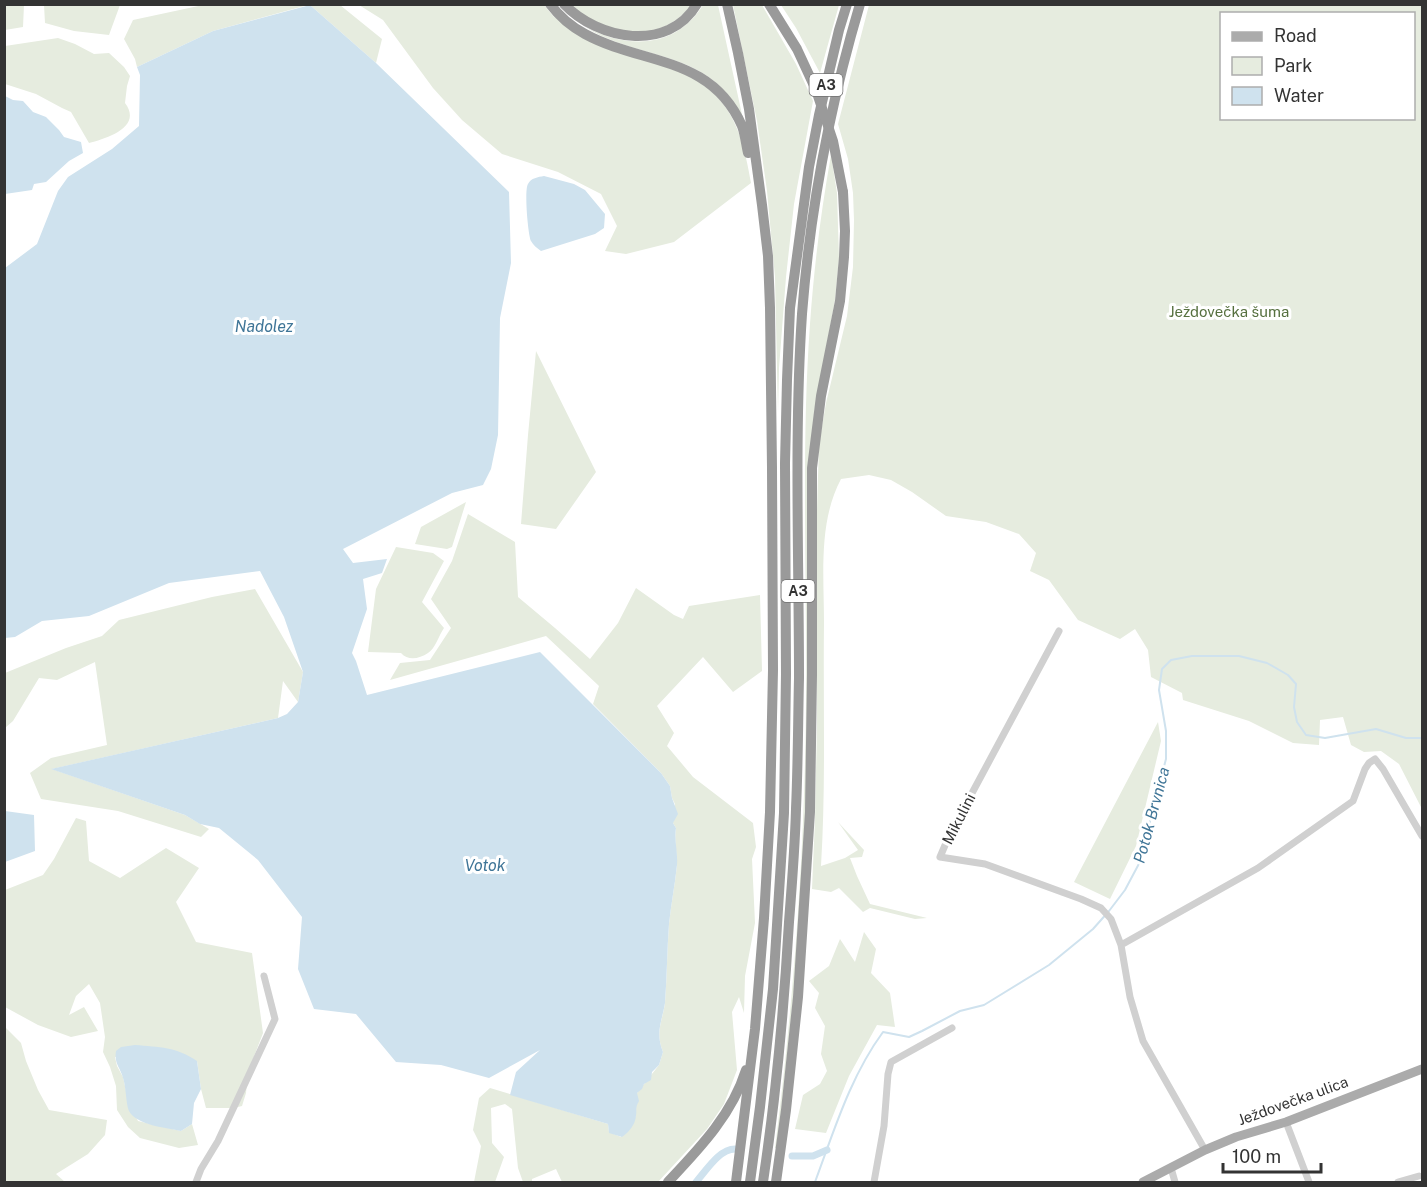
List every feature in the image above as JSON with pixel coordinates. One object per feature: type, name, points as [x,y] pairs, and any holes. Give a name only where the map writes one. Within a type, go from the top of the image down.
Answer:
[{"type":"highway","points":[[550,4],[572,26],[591,37],[688,70],[711,85],[735,113],[742,128],[755,194],[762,205]]},
{"type":"highway","points":[[564,4],[580,19],[597,28],[617,34],[642,37],[676,27],[686,19],[697,4]]},
{"type":"highway","points":[[727,4],[749,109],[768,256],[773,670],[770,812],[764,918],[755,1029],[736,1182]]},
{"type":"highway","points":[[769,4],[797,49],[816,90],[826,119],[835,148],[843,192],[845,231],[840,302],[821,396],[812,468],[810,812],[796,1009],[776,1182]]},
{"type":"highway","name":"A3","points":[[750,1182],[773,989],[783,813],[786,674],[786,439],[790,308],[804,197],[815,136],[847,4]]},
{"type":"highway","name":"A3","points":[[763,1182],[784,998],[796,812],[799,675],[799,386],[802,312],[817,194],[828,135],[841,72],[860,4]]},
{"type":"highway","points":[[668,1182],[706,1141],[737,1095],[755,1029]]},
{"type":"main road","name":"Ježdovečka ulica","points":[[1143,1182],[1205,1150],[1236,1137],[1286,1122],[1422,1068]]},
{"type":"street","name":"Mikulini","points":[[1059,631],[949,836],[940,857],[985,864],[1101,908],[1111,919],[1121,945]]},
{"type":"street","points":[[1205,1150],[1143,1041],[1130,997],[1121,945],[1258,868],[1353,801],[1368,763],[1375,759],[1422,836]]},
{"type":"street","points":[[196,1182],[218,1141],[275,1018],[264,976]]},
{"type":"street","points":[[874,1182],[884,1126],[891,1062],[952,1028]]},
{"type":"street","points":[[1286,1122],[1309,1182]]},
{"type":"street","points":[[1172,1168],[1174,1182]]},
{"type":"street","points":[[1398,1182],[1419,1176]]},
{"type":"green space","points":[[44,4],[120,5],[109,35],[74,31],[45,23]]},
{"type":"green space","points":[[4,5],[24,5],[23,27],[5,30]]},
{"type":"green space","points":[[203,5],[308,5],[213,31],[137,67],[124,39],[133,20]]},
{"type":"green space","points":[[310,5],[340,5],[382,39],[376,63]]},
{"type":"green space","points":[[359,5],[544,5],[554,17],[692,77],[709,89],[728,111],[739,133],[751,183],[674,242],[626,254],[605,251],[617,226],[601,194],[558,172],[502,154],[462,120],[433,88],[383,20]]},
{"type":"green space","points":[[571,5],[692,5],[669,24],[644,32],[631,32],[604,25],[587,17]]},
{"type":"green space","points":[[703,5],[718,5],[743,119],[729,96],[712,80],[693,68],[607,38],[585,27],[618,39],[650,41],[679,30]]},
{"type":"green space","points":[[733,5],[762,5],[796,64],[813,101],[794,204],[779,368],[778,414],[775,277],[767,191],[757,121]]},
{"type":"green space","points":[[781,5],[839,5],[820,73],[796,28]]},
{"type":"green space","name":"Ježdovečka šuma","points":[[869,5],[1422,5],[1422,809],[1399,764],[1381,751],[1364,752],[1351,745],[1343,717],[1320,720],[1319,745],[1293,743],[1249,721],[1183,700],[1182,693],[1151,677],[1148,650],[1135,629],[1120,639],[1078,620],[1049,580],[1030,571],[1036,553],[1019,534],[986,522],[946,516],[891,480],[869,475],[841,479],[829,513],[826,531],[823,568],[824,775],[821,866],[845,858],[858,850],[838,822],[864,850],[862,857],[850,858],[870,904],[927,918],[915,919],[870,908],[863,912],[839,888],[831,892],[812,889],[817,725],[819,444],[826,403],[847,316],[853,267],[853,193],[848,159],[838,124]]},
{"type":"green space","points":[[58,38],[94,54],[109,53],[124,67],[130,76],[125,103],[130,119],[120,130],[89,143],[71,112],[36,94],[5,84],[5,46]]},
{"type":"green space","points":[[831,155],[837,193],[839,258],[835,300],[814,413],[806,810],[796,973],[777,1148],[775,1148],[788,1036],[801,868],[806,699],[807,371],[816,260]]},
{"type":"green space","points":[[536,351],[596,472],[556,529],[521,524]]},
{"type":"green space","points":[[466,502],[452,547],[447,549],[415,544],[421,527]]},
{"type":"green space","points":[[468,514],[515,542],[518,597],[590,659],[618,623],[636,588],[683,619],[689,606],[760,595],[762,671],[733,692],[703,657],[657,706],[674,733],[667,746],[693,777],[753,823],[756,847],[752,859],[755,923],[745,976],[744,1013],[739,997],[732,1012],[737,1070],[724,1104],[707,1129],[658,1182],[562,1182],[556,1169],[532,1179],[532,1182],[523,1182],[518,1168],[512,1109],[505,1104],[491,1108],[492,1143],[504,1157],[495,1182],[474,1182],[481,1146],[473,1130],[479,1098],[490,1088],[608,1124],[609,1132],[621,1137],[636,1116],[637,1093],[659,1065],[663,1052],[659,1033],[665,1003],[669,924],[677,865],[676,828],[673,823],[675,804],[670,786],[661,773],[593,704],[599,686],[546,636],[390,680],[400,663],[430,660],[451,628],[431,599],[452,561]]},
{"type":"green space","points":[[396,547],[433,553],[444,561],[422,602],[444,628],[430,651],[417,658],[410,658],[401,653],[368,652],[376,589]]},
{"type":"green space","points":[[255,589],[303,672],[298,702],[283,681],[278,718],[52,769],[185,815],[209,829],[201,837],[118,811],[41,799],[30,773],[51,758],[107,745],[95,662],[57,680],[39,678],[13,721],[5,728],[5,673],[102,636],[119,620]]},
{"type":"green space","points":[[1158,722],[1161,741],[1136,846],[1110,899],[1074,882]]},
{"type":"green space","points":[[76,818],[86,821],[89,861],[120,878],[166,848],[199,868],[176,902],[196,942],[252,953],[263,1033],[248,1072],[242,1106],[206,1108],[197,1061],[115,1057],[123,1077],[128,1100],[138,1121],[181,1131],[192,1124],[198,1145],[179,1148],[140,1138],[128,1127],[117,1110],[116,1086],[103,1052],[105,1037],[100,1003],[89,984],[76,996],[69,1015],[84,1007],[98,1031],[71,1037],[38,1025],[5,1007],[5,890],[43,875]]},
{"type":"green space","points":[[864,932],[876,949],[871,973],[890,993],[895,1027],[877,1025],[849,1076],[826,1133],[795,1129],[803,1095],[820,1084],[827,1071],[821,1054],[825,1026],[815,1008],[819,993],[809,981],[829,966],[840,939],[855,962]]},
{"type":"green space","points":[[5,1027],[21,1043],[38,1090],[49,1110],[107,1120],[105,1135],[88,1154],[56,1174],[65,1182],[5,1182]]},
{"type":"water","points":[[310,5],[376,63],[509,192],[511,263],[500,318],[498,435],[491,469],[483,485],[452,493],[343,549],[353,563],[387,559],[382,573],[363,579],[367,609],[352,653],[367,695],[540,652],[661,773],[670,786],[678,814],[673,823],[676,828],[677,860],[669,924],[665,1003],[659,1033],[663,1052],[659,1065],[652,1072],[651,1080],[644,1084],[637,1093],[639,1101],[634,1122],[622,1137],[609,1133],[608,1124],[510,1095],[516,1072],[540,1050],[489,1078],[441,1065],[396,1062],[356,1014],[314,1009],[298,969],[302,917],[258,860],[219,828],[200,824],[185,815],[51,769],[278,718],[287,714],[298,702],[303,672],[284,617],[260,571],[169,583],[89,616],[42,621],[15,637],[5,638],[5,268],[37,244],[58,191],[68,177],[112,149],[139,126],[140,75],[137,67],[213,31]]},
{"type":"water","points":[[5,96],[23,101],[33,112],[46,117],[64,137],[81,142],[83,153],[69,161],[46,182],[34,184],[32,190],[5,194]]},
{"type":"water","points":[[544,176],[574,184],[585,190],[605,214],[604,228],[595,234],[541,251],[537,248],[531,241],[529,230],[527,188],[531,180]]},
{"type":"water","points":[[5,811],[34,815],[35,851],[5,862]]},
{"type":"water","points":[[135,1045],[175,1050],[197,1061],[201,1089],[194,1103],[192,1124],[181,1131],[145,1123],[129,1111],[116,1051],[121,1047]]},
{"type":"waterway","name":"Potok Brvnica","points":[[815,1182],[852,1086],[871,1049],[883,1032],[909,1037],[960,1011],[984,1005],[1049,965],[1093,929],[1125,890],[1142,858],[1166,759],[1166,731],[1159,690],[1162,669],[1171,660],[1192,656],[1239,656],[1267,663],[1288,675],[1296,684],[1294,707],[1297,722],[1306,735],[1325,738],[1376,729],[1406,738],[1422,738]]},
{"type":"waterway","points":[[696,1182],[718,1157],[735,1149]]},
{"type":"waterway","points":[[792,1156],[813,1156],[827,1150]]},
{"type":"water label","name":"Nadolez","points":[[264,326]]},
{"type":"water label","name":"Votok","points":[[485,865]]}]
